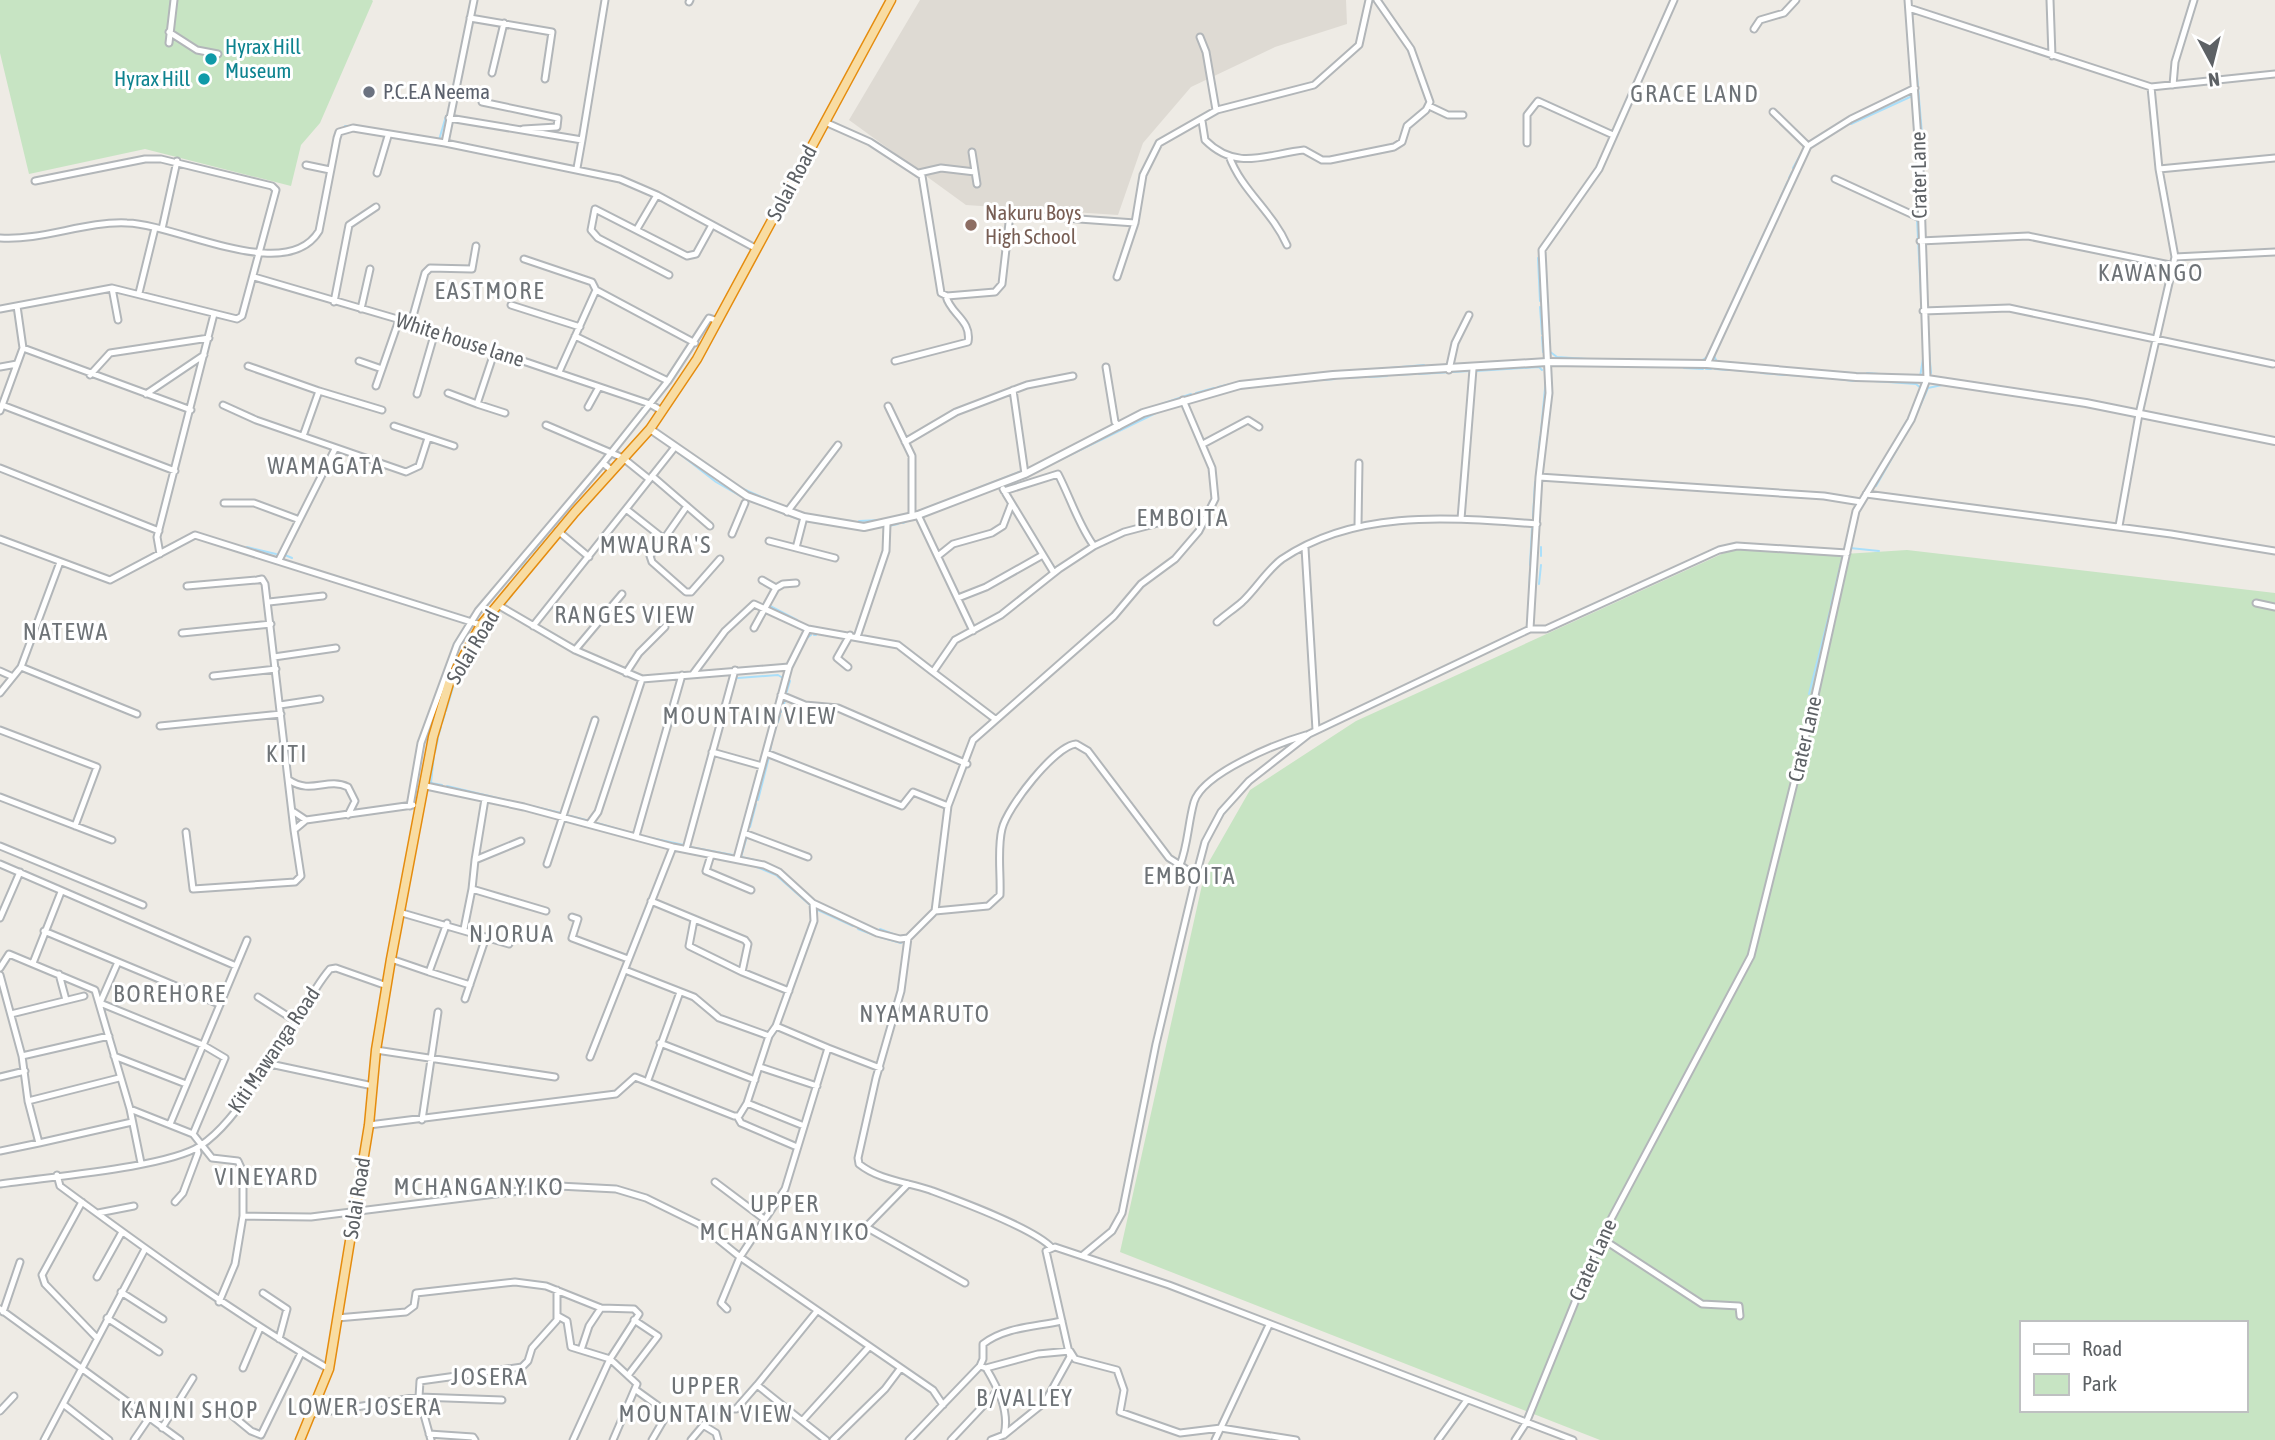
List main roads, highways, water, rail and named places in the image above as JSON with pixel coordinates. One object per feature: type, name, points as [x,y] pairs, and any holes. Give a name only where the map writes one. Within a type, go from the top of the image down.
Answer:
[{"type":"highway","name":"Solai Road","points":[[300,1440],[329,1369],[369,1125],[376,1050],[391,958],[442,704],[459,662],[481,625],[558,531],[650,429],[662,411],[718,321],[891,0]]},
{"type":"waterway","points":[[1917,75],[1922,159]]},
{"type":"waterway","points":[[1851,124],[1910,97]]},
{"type":"waterway","points":[[439,140],[446,116]]},
{"type":"waterway","points":[[1809,142],[1833,127]]},
{"type":"waterway","points":[[1793,168],[1802,152]]},
{"type":"waterway","points":[[1789,178],[1792,172]]},
{"type":"waterway","points":[[1768,225],[1788,181]]},
{"type":"waterway","points":[[1917,219],[1924,353],[1920,377]]},
{"type":"waterway","points":[[1755,253],[1766,229]]},
{"type":"waterway","points":[[1734,299],[1753,256]]},
{"type":"waterway","points":[[1538,258],[1540,301]]},
{"type":"waterway","points":[[1730,321],[1745,287]]},
{"type":"waterway","points":[[1719,331],[1732,303]]},
{"type":"waterway","points":[[1540,307],[1542,334]]},
{"type":"waterway","points":[[1708,355],[1718,334]]},
{"type":"waterway","points":[[1542,337],[1543,352]]},
{"type":"waterway","points":[[1717,362],[1714,356],[1721,340]]},
{"type":"waterway","points":[[1929,350],[1931,373]]},
{"type":"waterway","points":[[1549,351],[1557,357],[1587,359]]},
{"type":"waterway","points":[[1701,361],[1707,357]]},
{"type":"waterway","points":[[1591,359],[1627,359]]},
{"type":"waterway","points":[[1632,360],[1663,360]]},
{"type":"waterway","points":[[1367,370],[1424,365]]},
{"type":"waterway","points":[[1655,366],[1679,367]]},
{"type":"waterway","points":[[1476,371],[1539,367],[1542,370]]},
{"type":"waterway","points":[[1684,368],[1703,369]]},
{"type":"waterway","points":[[1706,369],[1711,369]]},
{"type":"waterway","points":[[1715,369],[1729,370]]},
{"type":"waterway","points":[[1734,370],[1757,372]]},
{"type":"waterway","points":[[1419,374],[1470,371]]},
{"type":"waterway","points":[[1839,372],[1862,374]]},
{"type":"waterway","points":[[1249,381],[1320,373]]},
{"type":"waterway","points":[[1761,373],[1785,375]]},
{"type":"waterway","points":[[1867,373],[1890,375]]},
{"type":"waterway","points":[[1392,375],[1414,374]]},
{"type":"waterway","points":[[1789,375],[1806,376]]},
{"type":"waterway","points":[[1369,377],[1387,376]]},
{"type":"waterway","points":[[1340,378],[1364,377]]},
{"type":"waterway","points":[[1809,377],[1828,378]]},
{"type":"waterway","points":[[1541,431],[1546,378]]},
{"type":"waterway","points":[[1322,380],[1335,379]]},
{"type":"waterway","points":[[1838,379],[1854,381]]},
{"type":"waterway","points":[[1305,381],[1316,380]]},
{"type":"waterway","points":[[1857,381],[1870,381]]},
{"type":"waterway","points":[[1874,381],[1916,384],[1922,389]]},
{"type":"waterway","points":[[1218,387],[1231,384]]},
{"type":"waterway","points":[[1916,415],[1928,388],[1942,385]]},
{"type":"waterway","points":[[1230,391],[1245,387]]},
{"type":"waterway","points":[[1196,393],[1214,388]]},
{"type":"waterway","points":[[1144,410],[1191,394]]},
{"type":"waterway","points":[[1033,473],[1160,411]]},
{"type":"waterway","points":[[1902,429],[1910,416]]},
{"type":"waterway","points":[[1876,486],[1908,430]]},
{"type":"waterway","points":[[1536,478],[1540,437]]},
{"type":"waterway","points":[[676,451],[716,482],[742,497]]},
{"type":"waterway","points":[[916,512],[1022,471]]},
{"type":"waterway","points":[[1533,517],[1535,482]]},
{"type":"waterway","points":[[741,488],[771,501]]},
{"type":"waterway","points":[[593,499],[596,495]]},
{"type":"waterway","points":[[751,501],[801,520]]},
{"type":"waterway","points":[[583,509],[588,504]]},
{"type":"waterway","points":[[927,515],[951,506]]},
{"type":"waterway","points":[[800,513],[823,517]]},
{"type":"waterway","points":[[828,518],[836,519]]},
{"type":"waterway","points":[[903,523],[911,519]]},
{"type":"waterway","points":[[841,520],[852,521]]},
{"type":"waterway","points":[[859,521],[881,520]]},
{"type":"waterway","points":[[806,521],[839,526]]},
{"type":"waterway","points":[[889,526],[898,524]]},
{"type":"waterway","points":[[872,528],[882,527]]},
{"type":"waterway","points":[[1530,565],[1532,528]]},
{"type":"waterway","points":[[534,554],[547,539]]},
{"type":"waterway","points":[[247,547],[276,554]]},
{"type":"waterway","points":[[1541,547],[1541,556]]},
{"type":"waterway","points":[[1850,548],[1879,551]]},
{"type":"waterway","points":[[285,555],[292,558]]},
{"type":"waterway","points":[[1831,605],[1843,555]]},
{"type":"waterway","points":[[1836,613],[1848,560]]},
{"type":"waterway","points":[[522,568],[527,562]]},
{"type":"waterway","points":[[1539,584],[1541,565]]},
{"type":"waterway","points":[[1529,603],[1530,571]]},
{"type":"waterway","points":[[505,604],[512,595]]},
{"type":"waterway","points":[[770,606],[797,620]]},
{"type":"waterway","points":[[1809,694],[1830,611]]},
{"type":"waterway","points":[[489,625],[499,612]]},
{"type":"waterway","points":[[526,624],[581,656],[624,674]]},
{"type":"waterway","points":[[476,641],[485,630]]},
{"type":"waterway","points":[[807,638],[811,635]]},
{"type":"waterway","points":[[456,679],[460,672]]},
{"type":"waterway","points":[[738,678],[778,675],[783,678]]},
{"type":"waterway","points":[[697,677],[710,677]]},
{"type":"waterway","points":[[786,694],[790,681]]},
{"type":"waterway","points":[[446,711],[454,684]]},
{"type":"waterway","points":[[781,712],[785,701]]},
{"type":"waterway","points":[[442,723],[445,714]]},
{"type":"waterway","points":[[778,722],[780,715]]},
{"type":"waterway","points":[[438,737],[441,727]]},
{"type":"waterway","points":[[773,737],[776,727]]},
{"type":"waterway","points":[[435,752],[438,739]]},
{"type":"waterway","points":[[770,751],[772,741]]},
{"type":"waterway","points":[[434,755],[431,783],[442,785]]},
{"type":"waterway","points":[[758,800],[769,757]]},
{"type":"waterway","points":[[447,786],[561,813]]},
{"type":"waterway","points":[[750,827],[756,804]]},
{"type":"waterway","points":[[517,808],[526,810]]},
{"type":"waterway","points":[[566,815],[590,821]]},
{"type":"waterway","points":[[597,823],[635,834]]},
{"type":"waterway","points":[[747,836],[741,857],[759,861]]},
{"type":"waterway","points":[[651,838],[684,845]]},
{"type":"waterway","points":[[690,847],[733,855]]},
{"type":"waterway","points":[[752,865],[776,875],[810,905]]},
{"type":"waterway","points":[[818,910],[853,926]]},
{"type":"waterway","points":[[858,929],[874,935]]},
{"type":"waterway","points":[[880,929],[901,937]]},
{"type":"waterway","points":[[880,937],[901,943]]},
{"type":"place","name":"Hyrax Hill Museum","points":[[211,59]]},
{"type":"place","name":"Hyrax Hill","points":[[204,79]]},
{"type":"place","name":"P.C.E.A Neema","points":[[369,92]]},
{"type":"place","name":"Nakuru Boys High School","points":[[971,225]]},
{"type":"district","name":"GRACE LAND","points":[[1695,94]]},
{"type":"district","name":"KAWANGO","points":[[2151,273]]},
{"type":"district","name":"EASTMORE","points":[[490,291]]},
{"type":"district","name":"WAMAGATA","points":[[326,466]]},
{"type":"district","name":"EMBOITA","points":[[1183,518]]},
{"type":"district","name":"MWAURA'S","points":[[656,545]]},
{"type":"district","name":"RANGES VIEW","points":[[625,615]]},
{"type":"district","name":"NATEWA","points":[[66,632]]},
{"type":"district","name":"MOUNTAIN VIEW","points":[[750,716]]},
{"type":"district","name":"KITI","points":[[287,754]]},
{"type":"district","name":"EMBOITA","points":[[1190,876]]},
{"type":"district","name":"NJORUA","points":[[512,934]]},
{"type":"district","name":"BOREHORE","points":[[170,994]]},
{"type":"district","name":"NYAMARUTO","points":[[925,1014]]},
{"type":"district","name":"VINEYARD","points":[[267,1177]]},
{"type":"district","name":"MCHANGANYIKO","points":[[479,1187]]},
{"type":"district","name":"UPPER MCHANGANYIKO","points":[[785,1218]]},
{"type":"district","name":"JOSERA","points":[[490,1377]]},
{"type":"district","name":"B/VALLEY","points":[[1025,1398]]},
{"type":"district","name":"UPPER MOUNTAIN VIEW","points":[[706,1400]]},
{"type":"district","name":"LOWER JOSERA","points":[[365,1407]]},
{"type":"district","name":"KANINI SHOP","points":[[190,1410]]}]
